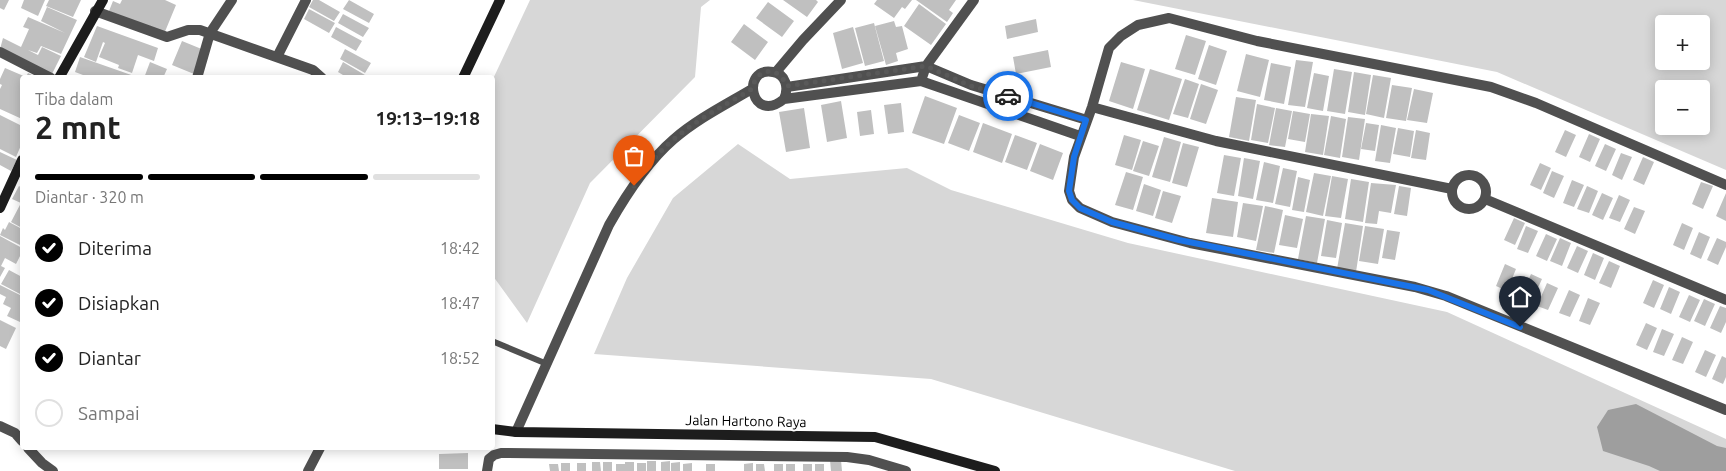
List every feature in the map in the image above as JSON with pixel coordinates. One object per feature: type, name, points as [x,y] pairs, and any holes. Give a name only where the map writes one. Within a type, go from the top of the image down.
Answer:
[{"type":"street","points":[[61,75],[103,0]]},
{"type":"street","points":[[198,75],[210,33],[232,0]]},
{"type":"street","points":[[277,57],[306,0]]},
{"type":"street","points":[[464,75],[500,0]]},
{"type":"street","points":[[776,72],[802,40],[841,0]]},
{"type":"street","points":[[921,81],[926,66],[974,0]]},
{"type":"street","points":[[96,11],[167,37],[188,30],[200,30],[313,70],[319,75]]},
{"type":"street","points":[[1726,185],[1536,103],[1492,87],[1257,41],[1169,18],[1138,25],[1115,41],[1109,48],[1092,108],[1080,136],[1074,157],[1069,191],[1072,200],[1080,208],[1112,222],[1190,243],[1428,290],[1726,410]]},
{"type":"street","points":[[0,52],[45,75]]},
{"type":"street","points":[[787,86],[926,66],[971,86],[1086,120]]},
{"type":"street","points":[[768,71],[776,72],[784,78],[787,93],[784,99],[777,105],[760,104],[754,98],[752,89],[754,81],[760,74],[768,71]]},
{"type":"street","points":[[784,99],[921,81],[1080,136]]},
{"type":"street","points":[[516,432],[609,225],[628,192],[660,152],[674,139],[697,121],[752,89]]},
{"type":"street","points":[[1092,108],[1216,140],[1452,189]]},
{"type":"street","points":[[0,208],[20,164]]},
{"type":"street","points":[[1470,174],[1478,177],[1484,183],[1487,191],[1485,199],[1476,208],[1464,208],[1454,201],[1452,189],[1455,181],[1462,176],[1470,174]]},
{"type":"street","points":[[1485,199],[1726,300]]},
{"type":"street","points":[[0,426],[14,433],[20,440]]},
{"type":"street","name":"Jalan Hartono Raya","points":[[495,429],[516,432],[875,437],[995,471]]},
{"type":"street","points":[[30,450],[42,463],[54,471]]},
{"type":"street","points":[[308,471],[319,450]]},
{"type":"street","points":[[487,471],[489,459],[501,453],[847,457],[869,460],[906,471]]},
{"type":"lane","points":[[495,343],[547,364]]},
{"type":"shaded area","points":[[530,0],[710,0],[701,7],[695,77],[590,183],[527,323],[495,279],[495,75]]},
{"type":"shaded area","points":[[1133,0],[1726,0],[1726,170],[1497,72]]},
{"type":"shaded area","points":[[738,144],[790,179],[907,168],[951,190],[1128,243],[1447,312],[1726,439],[1726,471],[1235,471],[931,379],[594,354],[627,278],[673,198]]},
{"type":"shaded area","points":[[1636,404],[1717,446],[1726,448],[1726,471],[1660,471],[1603,451],[1597,427],[1608,410]]},
{"type":"building","points":[[0,0],[9,0],[4,10],[0,8]]},
{"type":"building","points":[[24,0],[45,0],[38,16],[21,8]]},
{"type":"building","points":[[49,0],[81,0],[73,17],[46,6]]},
{"type":"building","points":[[122,0],[165,0],[176,5],[164,34],[109,11],[113,1],[120,4]]},
{"type":"building","points":[[313,0],[319,0],[340,12],[334,21],[309,7]]},
{"type":"building","points":[[349,0],[374,14],[369,23],[343,9]]},
{"type":"building","points":[[783,0],[816,0],[818,2],[807,17]]},
{"type":"building","points":[[877,0],[912,0],[905,9],[902,7],[894,18],[874,4]]},
{"type":"building","points":[[916,0],[956,0],[949,10],[953,13],[947,22]]},
{"type":"building","points":[[768,2],[794,21],[782,37],[756,18]]},
{"type":"building","points":[[919,4],[946,24],[931,45],[904,26]]},
{"type":"building","points":[[47,7],[77,20],[61,54],[41,46],[37,53],[28,50],[38,55],[42,47],[61,56],[52,74],[0,49],[3,38],[21,47],[29,29],[23,27],[28,17],[65,33],[41,21]]},
{"type":"building","points":[[309,9],[335,23],[329,33],[304,19]]},
{"type":"building","points":[[343,14],[369,28],[363,37],[338,23]]},
{"type":"building","points":[[1036,19],[1038,32],[1007,39],[1005,26]]},
{"type":"building","points":[[894,21],[896,27],[902,26],[908,49],[896,53],[898,61],[886,65],[875,26]]},
{"type":"building","points":[[874,23],[884,61],[865,66],[855,28]]},
{"type":"building","points":[[744,24],[768,42],[755,60],[731,42]]},
{"type":"building","points":[[97,26],[158,48],[154,61],[138,55],[132,73],[118,68],[119,65],[99,57],[105,43],[103,42],[96,62],[84,57]]},
{"type":"building","points":[[336,27],[362,41],[356,51],[331,37]]},
{"type":"building","points":[[853,27],[863,63],[842,69],[833,33]]},
{"type":"building","points":[[1186,35],[1206,41],[1195,75],[1175,69]]},
{"type":"building","points":[[182,41],[204,50],[194,74],[172,65]]},
{"type":"building","points":[[1209,45],[1227,51],[1216,85],[1198,79]]},
{"type":"building","points":[[345,49],[371,63],[365,73],[340,59]]},
{"type":"building","points":[[1048,50],[1051,67],[1016,74],[1013,57]]},
{"type":"building","points":[[1246,54],[1269,60],[1260,97],[1237,91]]},
{"type":"building","points":[[80,57],[131,75],[83,75],[75,72]]},
{"type":"building","points":[[1296,60],[1313,62],[1305,107],[1288,105]]},
{"type":"building","points":[[150,62],[167,69],[164,75],[145,75]]},
{"type":"building","points":[[343,62],[365,75],[343,75],[338,72]]},
{"type":"building","points":[[1121,62],[1145,69],[1133,109],[1109,101]]},
{"type":"building","points":[[1271,63],[1291,67],[1284,104],[1264,100]]},
{"type":"building","points":[[5,68],[21,75],[20,118],[0,109],[0,89],[2,85],[0,84]]},
{"type":"building","points":[[1150,69],[1182,79],[1169,120],[1137,110]]},
{"type":"building","points":[[1334,69],[1352,72],[1345,114],[1327,111]]},
{"type":"building","points":[[1354,72],[1371,75],[1365,115],[1348,112]]},
{"type":"building","points":[[1314,73],[1329,76],[1323,111],[1307,108]]},
{"type":"building","points":[[1373,75],[1391,78],[1384,118],[1366,114]]},
{"type":"building","points":[[1185,79],[1199,84],[1188,118],[1173,114]]},
{"type":"building","points":[[1201,84],[1218,90],[1206,124],[1190,119]]},
{"type":"building","points":[[1392,85],[1412,88],[1406,121],[1386,118]]},
{"type":"building","points":[[1414,89],[1433,93],[1427,123],[1407,120]]},
{"type":"building","points":[[925,96],[957,108],[944,144],[912,133]]},
{"type":"building","points":[[1236,97],[1256,100],[1249,141],[1229,137]]},
{"type":"building","points":[[841,101],[847,138],[827,142],[821,105]]},
{"type":"building","points":[[901,103],[904,132],[888,134],[884,105]]},
{"type":"building","points":[[1257,104],[1275,108],[1268,143],[1251,140]]},
{"type":"building","points":[[804,108],[810,148],[786,152],[779,112]]},
{"type":"building","points":[[1276,108],[1292,111],[1285,147],[1269,145]]},
{"type":"building","points":[[871,110],[874,134],[860,136],[857,112]]},
{"type":"building","points":[[1293,111],[1310,114],[1305,142],[1288,139]]},
{"type":"building","points":[[1311,114],[1329,116],[1323,155],[1305,152]]},
{"type":"building","points":[[0,115],[20,125],[20,148],[16,157],[0,149]]},
{"type":"building","points":[[959,115],[980,123],[969,151],[948,143]]},
{"type":"building","points":[[1331,116],[1346,119],[1340,158],[1324,155]]},
{"type":"building","points":[[1348,117],[1365,119],[1359,160],[1342,157]]},
{"type":"building","points":[[983,123],[1012,134],[1002,163],[973,152]]},
{"type":"building","points":[[1366,123],[1379,125],[1375,151],[1361,149]]},
{"type":"building","points":[[1381,125],[1396,128],[1390,163],[1375,161]]},
{"type":"building","points":[[1398,128],[1414,131],[1410,157],[1393,154]]},
{"type":"building","points":[[1416,130],[1430,133],[1426,160],[1411,158]]},
{"type":"building","points":[[1565,130],[1576,135],[1566,157],[1555,152]]},
{"type":"building","points":[[1589,134],[1600,139],[1590,162],[1579,157]]},
{"type":"building","points":[[1015,135],[1037,143],[1027,170],[1005,162]]},
{"type":"building","points":[[1124,135],[1141,140],[1132,170],[1115,165]]},
{"type":"building","points":[[1164,137],[1181,142],[1170,182],[1152,177]]},
{"type":"building","points":[[1143,141],[1159,146],[1149,176],[1133,171]]},
{"type":"building","points":[[1183,143],[1199,147],[1187,187],[1172,183]]},
{"type":"building","points":[[1040,144],[1063,153],[1053,180],[1030,171]]},
{"type":"building","points":[[1605,144],[1616,149],[1606,171],[1595,166]]},
{"type":"building","points":[[0,152],[17,160],[11,171],[0,165]]},
{"type":"building","points":[[1621,153],[1632,157],[1622,180],[1612,175]]},
{"type":"building","points":[[1224,155],[1241,158],[1234,196],[1217,193]]},
{"type":"building","points":[[1643,157],[1654,162],[1644,185],[1633,180]]},
{"type":"building","points":[[1244,158],[1260,161],[1253,199],[1238,196]]},
{"type":"building","points":[[1264,162],[1280,166],[1273,203],[1256,200]]},
{"type":"building","points":[[1540,163],[1551,168],[1541,190],[1530,185]]},
{"type":"building","points":[[1283,168],[1297,171],[1290,207],[1275,204]]},
{"type":"building","points":[[1552,171],[1564,176],[1554,198],[1543,193]]},
{"type":"building","points":[[1126,172],[1143,177],[1133,210],[1115,205]]},
{"type":"building","points":[[1314,173],[1331,176],[1323,216],[1306,212]]},
{"type":"building","points":[[1332,176],[1348,179],[1341,218],[1325,216]]},
{"type":"building","points":[[1298,177],[1310,180],[1304,212],[1292,210]]},
{"type":"building","points":[[1351,179],[1369,182],[1363,222],[1345,219]]},
{"type":"building","points":[[1572,180],[1584,185],[1574,207],[1563,203]]},
{"type":"building","points":[[1701,182],[1713,186],[1703,209],[1692,204]]},
{"type":"building","points":[[1371,183],[1396,185],[1391,213],[1379,211],[1377,224],[1365,223]]},
{"type":"building","points":[[1144,184],[1161,190],[1153,216],[1136,211]]},
{"type":"building","points":[[19,186],[20,203],[12,199]]},
{"type":"building","points":[[1399,186],[1411,188],[1407,216],[1394,214]]},
{"type":"building","points":[[1587,186],[1598,191],[1589,213],[1577,209]]},
{"type":"building","points":[[1163,191],[1181,196],[1172,223],[1155,218]]},
{"type":"building","points":[[1602,193],[1613,198],[1603,220],[1592,215]]},
{"type":"building","points":[[1726,193],[1726,221],[1716,216]]},
{"type":"building","points":[[1619,195],[1630,200],[1620,222],[1609,218]]},
{"type":"building","points":[[1212,198],[1238,202],[1233,237],[1206,233]]},
{"type":"building","points":[[1243,203],[1263,206],[1256,241],[1237,237]]},
{"type":"building","points":[[20,205],[20,227],[11,222]]},
{"type":"building","points":[[1265,206],[1283,210],[1274,253],[1256,250]]},
{"type":"building","points":[[1634,207],[1645,211],[1635,234],[1624,229]]},
{"type":"building","points":[[1285,215],[1303,219],[1297,248],[1279,245]]},
{"type":"building","points":[[1306,216],[1325,219],[1317,263],[1298,259]]},
{"type":"building","points":[[1514,218],[1525,223],[1515,245],[1504,240]]},
{"type":"building","points":[[1327,220],[1342,223],[1336,258],[1321,256]]},
{"type":"building","points":[[9,222],[20,228],[20,245],[0,235],[3,228],[5,230]]},
{"type":"building","points":[[1345,223],[1363,226],[1356,272],[1337,269]]},
{"type":"building","points":[[1682,223],[1693,228],[1684,250],[1673,245]]},
{"type":"building","points":[[1365,226],[1384,229],[1378,264],[1359,261]]},
{"type":"building","points":[[1526,226],[1538,231],[1528,253],[1517,249]]},
{"type":"building","points":[[1387,230],[1400,232],[1395,260],[1382,258]]},
{"type":"building","points":[[1699,232],[1710,237],[1701,259],[1690,254]]},
{"type":"building","points":[[1546,234],[1557,239],[1547,261],[1536,256]]},
{"type":"building","points":[[0,236],[20,247],[20,256],[16,264],[5,258],[1,266],[5,268],[0,277]]},
{"type":"building","points":[[1560,238],[1571,243],[1562,266],[1550,261]]},
{"type":"building","points":[[1717,238],[1726,242],[1726,247],[1718,265],[1707,260]]},
{"type":"building","points":[[1577,246],[1588,251],[1578,273],[1567,268]]},
{"type":"building","points":[[1593,253],[1604,258],[1595,280],[1584,275]]},
{"type":"building","points":[[1609,261],[1620,266],[1611,288],[1599,283]]},
{"type":"building","points":[[1505,264],[1516,269],[1507,291],[1496,286]]},
{"type":"building","points":[[9,270],[20,276],[20,294],[1,284]]},
{"type":"building","points":[[1531,274],[1542,279],[1532,301],[1521,296]]},
{"type":"building","points":[[1653,280],[1664,285],[1654,308],[1643,303]]},
{"type":"building","points":[[1547,283],[1558,288],[1548,310],[1537,306]]},
{"type":"building","points":[[0,285],[20,295],[20,322],[7,316],[11,308],[3,304],[6,297],[0,294]]},
{"type":"building","points":[[1669,287],[1680,292],[1671,314],[1660,309]]},
{"type":"building","points":[[1569,290],[1580,295],[1570,317],[1559,313]]},
{"type":"building","points":[[1689,295],[1700,300],[1690,322],[1679,317]]},
{"type":"building","points":[[1588,298],[1600,303],[1590,325],[1579,321]]},
{"type":"building","points":[[1704,299],[1715,304],[1705,326],[1694,321]]},
{"type":"building","points":[[1720,306],[1726,308],[1726,322],[1721,333],[1710,328]]},
{"type":"building","points":[[0,320],[16,328],[6,349],[0,346]]},
{"type":"building","points":[[1646,323],[1657,328],[1647,350],[1636,345]]},
{"type":"building","points":[[1662,329],[1674,334],[1664,356],[1653,352]]},
{"type":"building","points":[[1682,337],[1693,342],[1683,364],[1672,360]]},
{"type":"building","points":[[1705,350],[1716,355],[1706,377],[1695,372]]},
{"type":"building","points":[[1722,356],[1726,358],[1726,377],[1723,384],[1712,379]]},
{"type":"building","points":[[468,453],[468,469],[439,469],[439,454]]},
{"type":"building","points":[[830,460],[841,460],[842,471],[831,471]]},
{"type":"building","points":[[647,461],[656,461],[656,471],[647,471]]},
{"type":"building","points":[[670,461],[670,471],[661,471],[661,462]]},
{"type":"building","points":[[592,462],[600,462],[601,471],[592,471]]},
{"type":"building","points":[[603,462],[612,462],[612,471],[603,471]]},
{"type":"building","points":[[625,462],[634,462],[634,471],[616,471],[616,464],[625,464]]},
{"type":"building","points":[[680,462],[680,471],[671,471],[671,463]]},
{"type":"building","points":[[561,463],[570,463],[570,471],[561,471]]},
{"type":"building","points":[[577,463],[586,463],[586,471],[577,471]]},
{"type":"building","points":[[637,463],[646,463],[646,471],[637,471]]},
{"type":"building","points":[[692,463],[692,471],[683,471],[683,464]]},
{"type":"building","points":[[753,463],[753,471],[744,471],[744,464]]},
{"type":"building","points":[[549,464],[558,464],[559,471],[550,471]]},
{"type":"building","points":[[706,464],[715,464],[715,471],[706,471]]},
{"type":"building","points":[[756,464],[764,464],[765,471],[756,471]]},
{"type":"building","points":[[774,464],[783,464],[783,471],[774,471]]},
{"type":"building","points":[[786,464],[795,464],[795,471],[786,471]]},
{"type":"building","points":[[803,464],[812,464],[812,471],[803,471]]},
{"type":"building","points":[[815,464],[824,464],[824,471],[815,471]]},
{"type":"way so far","points":[[634,186],[660,152],[674,139],[697,121],[752,89],[754,81],[760,74],[768,71],[776,72],[784,78],[787,86],[926,66],[971,86],[1008,96]]},
{"type":"route","points":[[1008,96],[1086,120],[1074,157],[1069,191],[1072,200],[1080,208],[1112,222],[1179,240],[1428,290],[1520,327]]}]
